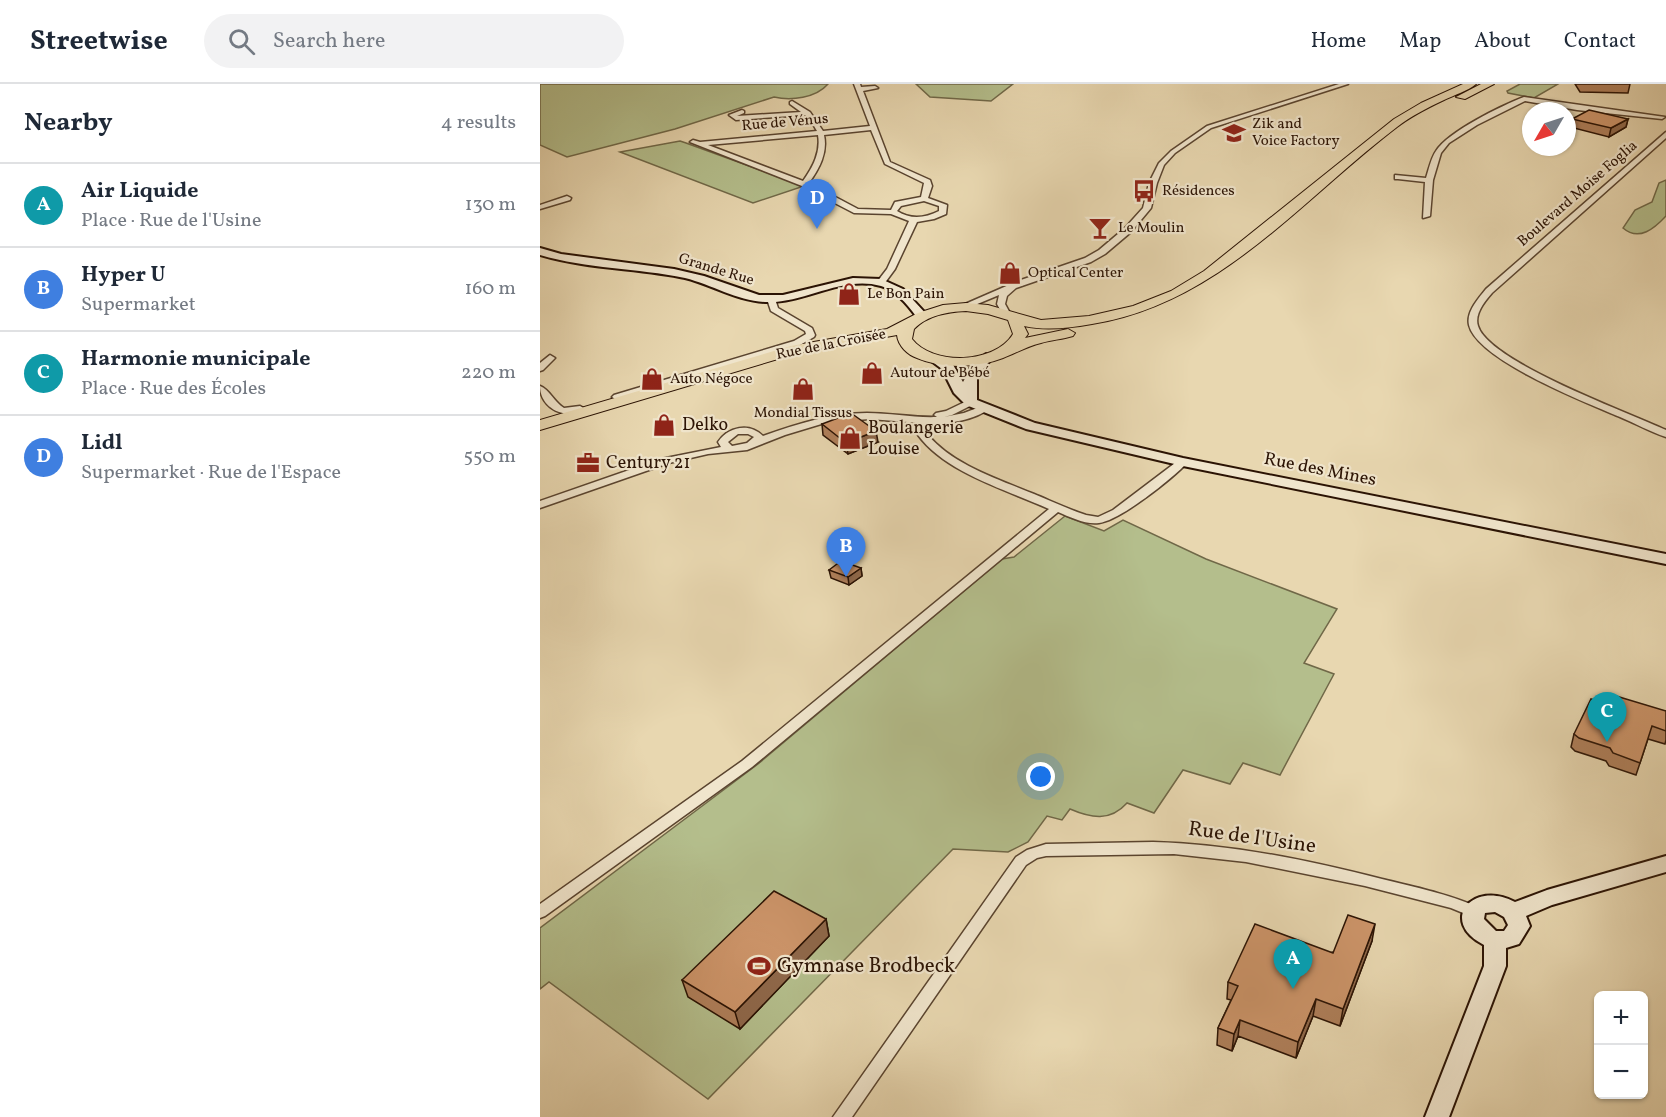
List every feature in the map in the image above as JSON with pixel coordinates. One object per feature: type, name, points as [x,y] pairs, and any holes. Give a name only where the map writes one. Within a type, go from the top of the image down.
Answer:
[{"type":"main road","name":"Rue de la Croisée","points":[[540,425],[796,349],[891,333],[917,319],[954,308],[985,309],[1039,324],[1093,320],[1144,308],[1191,287],[1222,265],[1397,122],[1472,84]]},
{"type":"main road","points":[[1228,276],[1418,119],[1489,84]]},
{"type":"main road","points":[[917,319],[906,330],[904,339],[908,346],[936,360],[961,362],[986,358],[1041,338],[1137,320],[1192,300]]},
{"type":"main road","points":[[1011,317],[1020,327],[1022,335],[1012,347]]},
{"type":"main road","points":[[540,432],[801,354],[877,345],[908,346]]},
{"type":"street","points":[[914,219],[891,269],[881,282],[913,303],[954,308],[1088,260],[1102,252],[1128,230],[1147,208],[1153,183],[1161,164],[1192,138],[1227,120],[1345,84]]},
{"type":"street","points":[[875,88],[858,86],[887,163],[927,182],[924,199]]},
{"type":"street","points":[[1426,216],[1429,180],[1438,153],[1447,142],[1474,124],[1524,99],[1577,108],[1662,114]]},
{"type":"street","points":[[792,103],[808,113],[822,133],[819,161],[805,184],[857,211],[892,212],[914,219],[931,217],[943,212],[943,205],[924,199],[903,201],[894,206],[892,212]]},
{"type":"street","points":[[742,112],[732,115],[736,118],[808,113]]},
{"type":"street","name":"Rue de Vénus","points":[[805,184],[695,143],[874,128]]},
{"type":"street","name":"Boulevard Moise Foglia","points":[[1666,134],[1488,291],[1473,316],[1473,326],[1484,342],[1499,355],[1528,371],[1666,434]]},
{"type":"street","points":[[1398,177],[1429,180]]},
{"type":"street","points":[[540,207],[567,198]]},
{"type":"street","name":"Grande Rue","points":[[540,251],[559,257],[682,274],[715,283],[740,294],[771,299],[850,283],[881,282]]},
{"type":"street","points":[[1011,317],[1001,304],[1004,295],[1021,283]]},
{"type":"street","points":[[540,389],[558,410],[568,412],[797,343],[811,335],[809,330],[774,309],[771,299]]},
{"type":"street","points":[[913,303],[917,319]]},
{"type":"street","points":[[540,368],[550,358]]},
{"type":"street","points":[[978,405],[967,387],[969,378],[986,358]]},
{"type":"street","points":[[936,360],[947,366],[961,393],[978,405]]},
{"type":"street","points":[[726,445],[727,436],[737,431],[756,437],[831,417],[856,416],[947,422],[978,405]]},
{"type":"street","points":[[540,505],[630,472],[726,445],[745,448],[756,437],[835,411],[865,410],[937,416],[978,405]]},
{"type":"street","name":"Rue des Mines","points":[[978,405],[1043,429],[1182,462],[1666,560]]},
{"type":"street","points":[[925,422],[923,435],[932,447],[967,467],[1057,508],[1089,519],[1101,520],[1114,514],[1182,462]]},
{"type":"street","points":[[540,912],[747,764],[1057,508]]},
{"type":"street","name":"Rue de l'Usine","points":[[842,1117],[1021,861],[1032,854],[1046,850],[1163,848],[1218,852],[1325,870],[1454,903],[1473,911]]},
{"type":"street","points":[[1513,912],[1547,898],[1666,864]]},
{"type":"street","points":[[1489,903],[1503,905],[1513,912],[1519,926],[1517,933],[1504,940],[1495,939],[1476,928],[1472,916],[1473,911],[1482,904],[1489,903]]},
{"type":"street","points":[[1437,1117],[1495,966],[1495,939]]},
{"type":"green space","points":[[540,84],[828,84],[810,95],[788,99],[774,97],[675,129],[567,157],[540,145]]},
{"type":"green space","points":[[916,84],[1013,84],[991,101],[930,97]]},
{"type":"green space","points":[[1520,84],[1558,84],[1534,98],[1508,93],[1507,91]]},
{"type":"green space","points":[[680,141],[804,186],[753,203],[620,152]]},
{"type":"green space","points":[[1666,180],[1666,216],[1652,229],[1641,234],[1629,232],[1623,228],[1635,210],[1652,202],[1659,183]]},
{"type":"green space","points":[[1065,516],[1104,531],[1123,520],[1206,559],[1337,609],[1304,663],[1334,674],[1280,775],[1243,763],[1230,784],[1183,770],[1154,813],[1127,803],[1107,816],[1085,815],[1070,809],[1062,820],[1047,816],[1028,842],[1008,852],[953,849],[708,1099],[549,982],[540,989],[540,928],[758,764],[1002,559],[1014,557]]},
{"type":"building","points":[[1589,110],[1628,119],[1611,128],[1576,120],[1576,117]]},
{"type":"building","points":[[851,413],[876,431],[846,443],[822,424]]},
{"type":"building","points":[[841,561],[861,568],[848,577],[829,570]]},
{"type":"building","points":[[1616,696],[1666,711],[1666,731],[1652,726],[1640,763],[1574,734],[1591,699],[1613,705]]},
{"type":"building","name":"Gymnase Brodbeck","points":[[774,891],[826,919],[735,1012],[682,980]]},
{"type":"building","points":[[1348,915],[1375,924],[1343,1009],[1316,999],[1298,1042],[1240,1020],[1234,1034],[1218,1028],[1238,986],[1228,982],[1255,924],[1333,953]]},
{"type":"place","name":"Zik and Voice Factory","points":[[1234,133]]},
{"type":"place","name":"Résidences","points":[[1144,191]]},
{"type":"place","name":"Le Moulin","points":[[1100,228]]},
{"type":"place","name":"Lidl","points":[[817,229]]},
{"type":"place","name":"Optical Center","points":[[1010,273]]},
{"type":"place","name":"Le Bon Pain","points":[[849,294]]},
{"type":"place","name":"Autour de Bébé","points":[[872,373]]},
{"type":"place","name":"Auto Négoce","points":[[652,379]]},
{"type":"place","name":"Mondial Tissus","points":[[803,389]]},
{"type":"place","name":"Delko","points":[[664,425]]},
{"type":"place","name":"Boulangerie Louise","points":[[850,438]]},
{"type":"place","name":"Century 21","points":[[588,463]]},
{"type":"place","name":"Hyper U","points":[[846,577]]},
{"type":"place","name":"Harmonie municipale","points":[[1607,742]]},
{"type":"place","name":"Gymnase Brodbeck","points":[[759,966]]},
{"type":"place","name":"Air Liquide","points":[[1293,989]]}]
